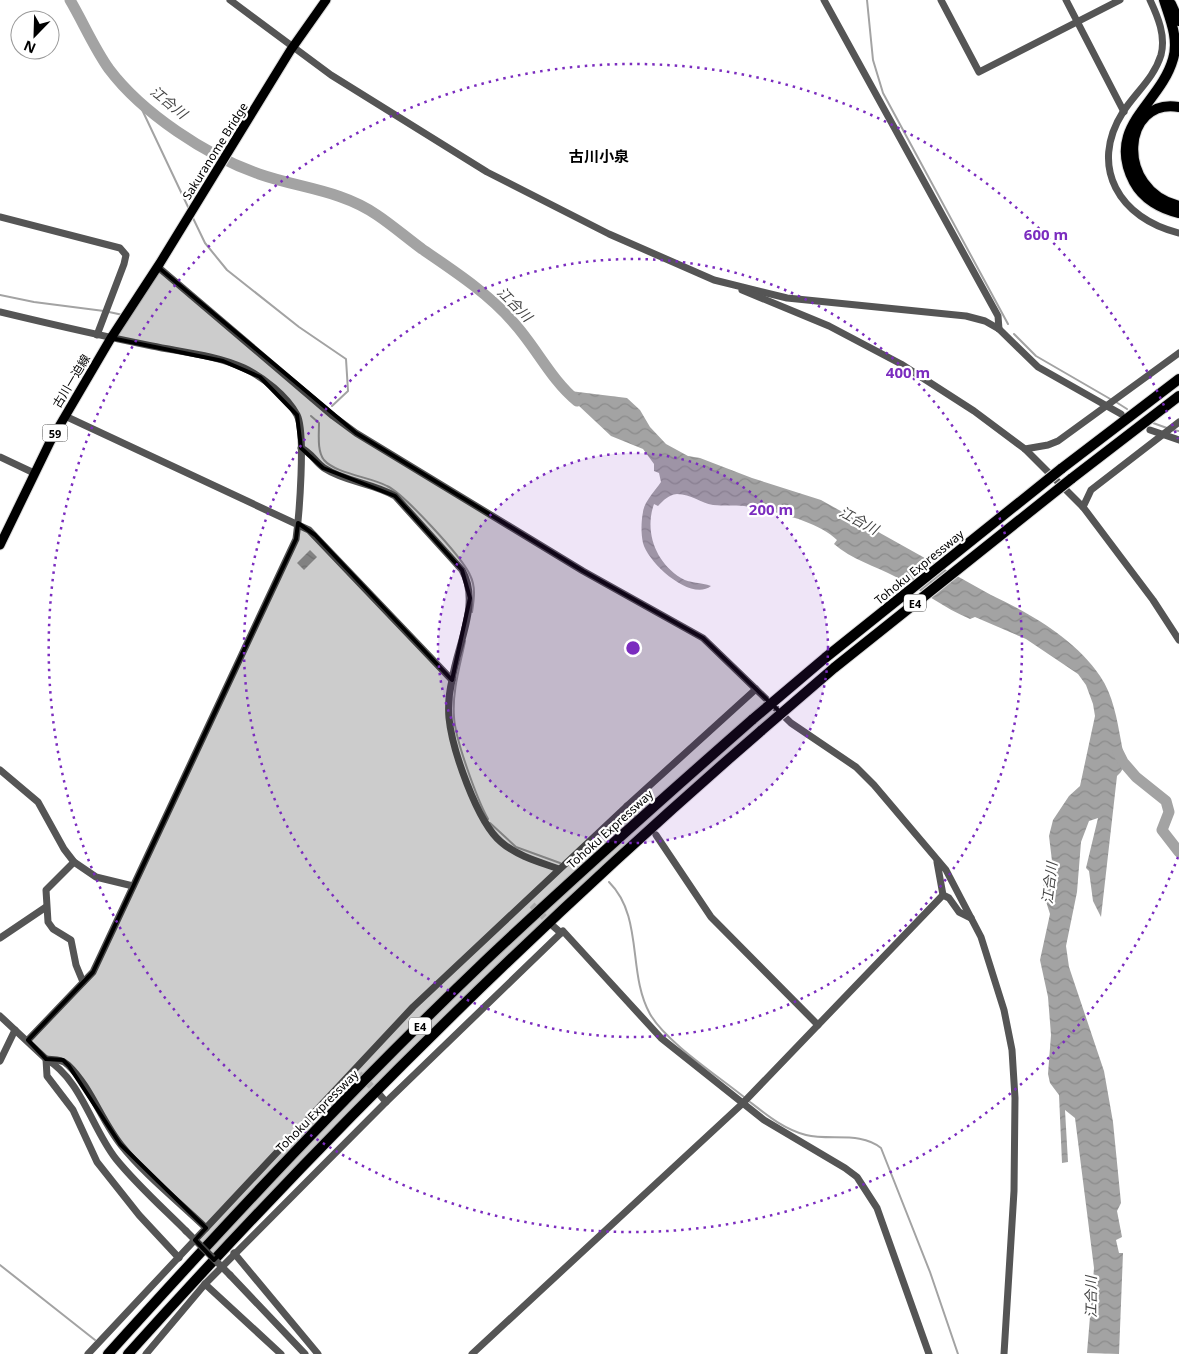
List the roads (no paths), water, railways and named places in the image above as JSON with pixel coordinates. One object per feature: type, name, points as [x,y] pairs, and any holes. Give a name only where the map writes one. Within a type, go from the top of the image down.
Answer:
[{"type":"highway","points":[[1164,0],[1174,33],[1173,61],[1164,78],[1131,126],[1126,139],[1126,157],[1130,175],[1142,193],[1160,207],[1179,213]]},
{"type":"highway","points":[[1169,0],[1179,21]]},
{"type":"highway","points":[[1179,107],[1166,107],[1149,114],[1137,130],[1132,149],[1136,169],[1148,190],[1158,198],[1179,206]]},
{"type":"highway","name":"Tohoku Expressway","points":[[108,1354],[284,1162],[431,1015],[571,881],[753,719],[825,658],[1061,469],[1179,379]]},
{"type":"highway","name":"Tohoku Expressway","points":[[128,1354],[296,1172],[488,978],[615,860],[834,668],[1071,479],[1179,396]]},
{"type":"main road","name":"59","points":[[292,49],[326,0]]},
{"type":"main road","name":"Sakuranome Bridge","points":[[159,265],[292,49]]},
{"type":"main road","name":"古川一迫線","points":[[0,545],[34,473],[65,416],[111,338],[159,265]]},
{"type":"street","points":[[230,0],[292,49],[487,172],[609,234],[714,280],[792,309],[863,343],[943,389],[1025,449],[1084,507],[1153,600],[1179,640]]},
{"type":"street","points":[[824,0],[998,316],[1000,329]]},
{"type":"street","points":[[941,0],[979,72],[1120,0]]},
{"type":"street","points":[[1066,0],[1124,112]]},
{"type":"street","points":[[1150,0],[1162,30],[1161,54],[1151,77],[1124,112],[1111,143],[1111,174],[1116,191],[1126,205],[1150,223],[1179,233]]},
{"type":"street","points":[[0,216],[120,248],[126,255],[97,334]]},
{"type":"street","points":[[159,265],[333,416],[356,433],[583,571],[703,638],[791,724],[856,767],[905,820],[937,862],[946,870],[981,937],[1004,1010],[1012,1050],[1014,1191],[1004,1354]]},
{"type":"street","points":[[714,280],[787,298],[966,316],[985,321],[1000,329],[1038,366],[1111,403],[1121,414]]},
{"type":"street","points":[[0,312],[243,367],[260,377],[290,405],[300,421],[301,448],[296,539],[93,972],[28,1040]]},
{"type":"street","points":[[1025,449],[1048,445],[1058,441],[1179,353]]},
{"type":"street","points":[[65,416],[298,524],[315,535],[452,680]]},
{"type":"street","points":[[1084,507],[1091,490],[1179,422]]},
{"type":"street","points":[[1150,430],[1166,431],[1179,440]]},
{"type":"street","points":[[301,448],[308,451],[323,468],[384,490],[395,496],[462,570],[467,579],[470,598],[452,680],[448,708],[453,739],[486,825],[511,850],[559,869]]},
{"type":"street","points":[[0,457],[34,473]]},
{"type":"street","points":[[88,1354],[413,1007],[529,902],[559,869],[627,806],[756,690]]},
{"type":"street","points":[[0,770],[38,802],[64,849],[74,862],[96,877],[133,886]]},
{"type":"street","points":[[627,806],[633,813]]},
{"type":"street","points":[[656,835],[712,917],[818,1025]]},
{"type":"street","points":[[74,862],[46,890],[46,908],[48,922],[53,929],[68,936],[73,944],[76,965],[83,982]]},
{"type":"street","points":[[937,862],[943,895]]},
{"type":"street","points":[[472,1354],[742,1104],[943,895]]},
{"type":"street","points":[[943,895],[949,898],[959,912],[971,918]]},
{"type":"street","points":[[0,938],[46,908]]},
{"type":"street","points":[[554,926],[561,934]]},
{"type":"street","points":[[146,1354],[205,1284],[234,1254],[386,1102],[563,931],[661,1038],[742,1104],[780,1131],[845,1168],[857,1177],[876,1208],[929,1354]]},
{"type":"street","points":[[0,1016],[28,1040],[46,1059],[56,1064],[70,1082],[116,1159],[305,1354]]},
{"type":"street","points":[[0,1061],[15,1030]]},
{"type":"street","points":[[46,1059],[63,1060],[69,1066],[83,1082],[120,1144],[133,1159],[206,1228]]},
{"type":"street","points":[[46,1059],[46,1076],[74,1110],[97,1162],[139,1216],[179,1258]]},
{"type":"street","points":[[353,1069],[359,1074]]},
{"type":"street","points":[[380,1095],[386,1102]]},
{"type":"street","points":[[234,1254],[318,1354]]},
{"type":"street","points":[[205,1284],[281,1354]]},
{"type":"water","points":[[562,390],[627,398],[640,410],[650,427],[666,444],[688,456],[700,458],[752,478],[821,500],[1036,619],[1078,650],[1100,676],[1111,699],[1116,716],[1124,764],[1117,776],[1101,917],[1093,901],[1089,871],[1086,868],[1098,818],[1089,821],[1081,842],[1077,892],[1066,946],[1069,967],[1104,1071],[1113,1122],[1121,1203],[1117,1211],[1122,1237],[1116,1240],[1119,1253],[1123,1253],[1119,1354],[1087,1353],[1094,1268],[1075,1118],[1065,1110],[1068,1162],[1062,1163],[1059,1095],[1050,1083],[1048,1074],[1051,1035],[1048,997],[1040,960],[1050,914],[1043,892],[1044,880],[1052,861],[1049,836],[1053,820],[1069,796],[1080,786],[1095,716],[1086,685],[1078,674],[1026,639],[975,617],[970,619],[960,615],[896,577],[848,554],[834,544],[837,540],[818,527],[794,517],[767,510],[744,506],[713,505],[687,495],[677,494],[664,500],[658,506],[654,504],[650,525],[652,536],[654,546],[665,564],[672,572],[685,580],[711,586],[703,590],[682,585],[661,570],[643,543],[642,516],[644,508],[661,482],[659,473],[654,471],[654,464],[643,449],[611,436]]},
{"type":"water","points":[[310,550],[317,557],[304,570],[297,563]]},
{"type":"waterway","name":"江合川","points":[[70,0],[109,69],[157,117],[197,144],[239,166],[274,179],[320,190],[349,200],[377,215],[493,301],[521,332],[559,383],[577,401]]},
{"type":"waterway","points":[[867,0],[873,60],[883,93],[1008,324]]},
{"type":"waterway","points":[[137,99],[189,209]]},
{"type":"waterway","points":[[192,216],[205,243],[227,270],[299,327],[346,359],[348,391],[332,406]]},
{"type":"waterway","points":[[0,295],[34,302],[104,311]]},
{"type":"waterway","points":[[109,312],[123,315]]},
{"type":"waterway","points":[[1014,334],[1036,356],[1112,400]]},
{"type":"waterway","points":[[1116,402],[1127,409]]},
{"type":"waterway","points":[[311,416],[319,423],[319,448],[324,460],[329,465],[380,483],[395,491],[445,541],[465,566],[472,580],[474,593],[472,612]]},
{"type":"waterway","points":[[1153,423],[1167,428]]},
{"type":"waterway","points":[[1172,430],[1179,431]]},
{"type":"waterway","points":[[465,641],[455,688],[455,727],[467,769],[488,819]]},
{"type":"waterway","points":[[1118,752],[1123,762],[1136,777],[1166,801],[1169,812],[1162,830],[1179,852]]},
{"type":"waterway","points":[[490,823],[516,847],[560,863]]},
{"type":"waterway","points":[[609,882],[620,896],[627,912],[639,981],[643,998],[650,1014],[680,1047],[744,1097]]},
{"type":"waterway","points":[[750,1102],[776,1122],[806,1135],[855,1138],[873,1143],[881,1148],[930,1272],[958,1354]]},
{"type":"waterway","points":[[0,1265],[95,1340]]},
{"type":"tunnel","points":[[532,905],[551,924]]},
{"type":"tunnel","points":[[359,1074],[378,1093]]},
{"type":"district","name":"古川小泉","points":[[599,156]]}]
